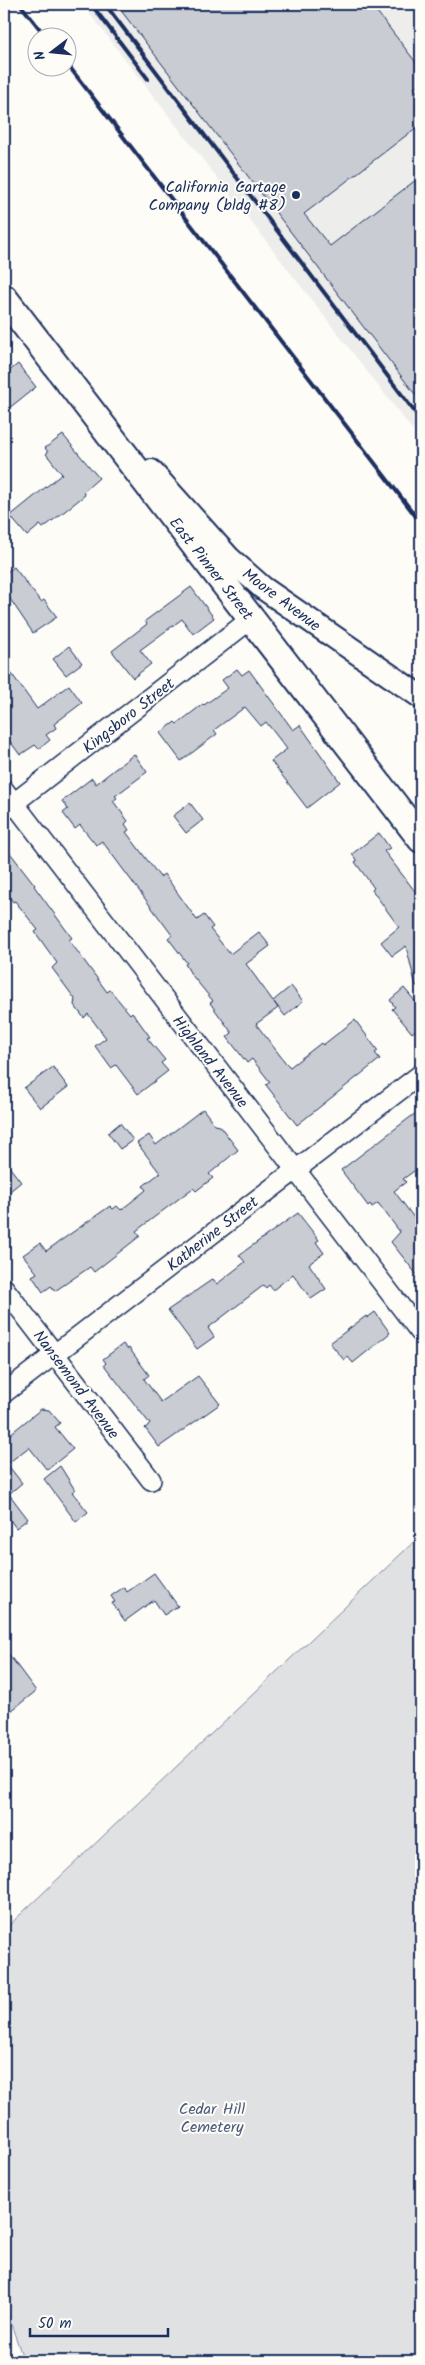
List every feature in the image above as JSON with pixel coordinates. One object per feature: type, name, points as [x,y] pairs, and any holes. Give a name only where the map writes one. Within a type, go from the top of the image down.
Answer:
[{"type":"main road","name":"East Pinner Street","points":[[4,298],[421,839]]},
{"type":"street","name":"Moore Avenue","points":[[59,369],[229,558],[263,588],[421,697]]},
{"type":"street","name":"Kingsboro Street","points":[[7,802],[251,619]]},
{"type":"street","name":"Highland Avenue","points":[[7,802],[295,1169],[420,1332]]},
{"type":"street","name":"Katherine Street","points":[[4,1393],[421,1074]]},
{"type":"street","name":"Nansemond Avenue","points":[[4,1288],[151,1480]]},
{"type":"shaded area","name":"California Cartage Company (bldg #8)","points":[[82,4],[421,4],[421,441]]},
{"type":"green space","name":"Cedar Hill Cemetery","points":[[421,1535],[421,2361],[24,2361],[4,2304],[4,1930]]},
{"type":"building","name":"California Cartage Company (bldg #8)","points":[[116,4],[371,4],[421,69],[421,83],[414,88],[421,97],[421,124],[304,214],[330,246],[421,176],[421,402]]},
{"type":"building","points":[[18,364],[36,387],[4,412],[4,375]]},
{"type":"building","points":[[63,435],[99,478],[83,492],[85,495],[43,528],[40,525],[27,536],[10,516],[62,474],[46,454],[48,452],[45,448]]},
{"type":"building","points":[[14,567],[41,602],[44,600],[57,617],[33,633],[4,590],[4,574]]},
{"type":"building","points":[[191,587],[214,618],[193,634],[182,619],[140,650],[151,664],[133,678],[112,651],[147,624],[145,621]]},
{"type":"building","points":[[69,646],[82,663],[66,675],[53,659]]},
{"type":"building","points":[[4,663],[37,709],[69,685],[82,703],[54,724],[56,728],[46,735],[50,740],[39,749],[35,745],[20,755],[4,733]]},
{"type":"building","points":[[237,669],[242,675],[249,670],[293,730],[300,725],[340,782],[307,808],[271,761],[287,749],[266,722],[261,726],[245,707],[214,730],[217,734],[181,761],[160,733],[175,722],[177,724],[228,688],[222,680]]},
{"type":"building","points":[[134,754],[147,772],[115,796],[117,798],[113,801],[128,821],[125,824],[129,830],[126,832],[160,877],[164,874],[197,920],[204,915],[213,927],[210,929],[230,954],[259,932],[270,946],[246,964],[273,1001],[291,986],[303,1001],[285,1016],[274,1002],[278,1008],[256,1024],[285,1062],[290,1067],[321,1043],[323,1045],[355,1020],[378,1051],[375,1053],[380,1059],[297,1125],[266,1085],[270,1082],[252,1059],[247,1063],[227,1037],[232,1033],[210,1003],[213,1001],[191,974],[185,964],[187,963],[168,938],[172,935],[102,841],[96,845],[80,825],[75,829],[63,813],[68,809],[62,801],[92,778],[96,784]]},
{"type":"building","points":[[190,803],[203,820],[186,833],[173,816]]},
{"type":"building","points":[[379,833],[390,848],[384,851],[421,899],[421,985],[416,986],[406,946],[392,956],[381,942],[399,927],[372,890],[374,888],[355,862],[357,861],[352,854]]},
{"type":"building","points":[[4,845],[35,885],[72,938],[69,940],[107,992],[110,990],[130,1014],[132,1012],[150,1037],[147,1038],[165,1060],[161,1063],[168,1071],[138,1094],[116,1065],[111,1068],[95,1046],[106,1038],[88,1014],[84,1018],[74,1005],[75,999],[52,968],[57,963],[35,932],[38,930],[15,901],[13,902],[4,891]]},
{"type":"building","points":[[404,988],[421,1008],[421,1026],[412,1033],[392,1009],[395,1007],[390,1000]]},
{"type":"building","points":[[53,1067],[68,1087],[40,1108],[24,1088]]},
{"type":"building","points":[[203,1109],[215,1125],[220,1126],[238,1150],[209,1174],[213,1178],[196,1191],[193,1188],[136,1231],[140,1236],[94,1272],[90,1267],[55,1291],[51,1286],[43,1292],[32,1276],[37,1273],[23,1255],[40,1243],[46,1251],[110,1206],[113,1209],[117,1206],[121,1210],[146,1190],[143,1186],[160,1173],[137,1143],[149,1135],[156,1145]]},
{"type":"building","points":[[421,1109],[421,1166],[403,1179],[406,1182],[394,1191],[421,1227],[421,1280],[391,1242],[400,1232],[378,1203],[372,1207],[370,1204],[368,1206],[341,1170]]},
{"type":"building","points":[[120,1123],[133,1140],[120,1149],[108,1133]]},
{"type":"building","points":[[4,1160],[21,1182],[4,1196]]},
{"type":"building","points":[[298,1213],[319,1240],[316,1242],[324,1253],[309,1264],[326,1289],[311,1299],[293,1274],[273,1290],[269,1285],[266,1288],[264,1285],[208,1328],[214,1337],[197,1349],[168,1310],[213,1279],[217,1284],[245,1262],[239,1255]]},
{"type":"building","points":[[375,1312],[390,1333],[353,1363],[348,1357],[344,1360],[330,1343],[366,1316],[367,1318]]},
{"type":"building","points":[[123,1344],[127,1349],[129,1348],[149,1375],[144,1379],[161,1402],[198,1376],[220,1404],[159,1447],[145,1428],[150,1424],[104,1365],[106,1363],[103,1359]]},
{"type":"building","points":[[41,1409],[49,1410],[60,1423],[55,1427],[73,1449],[47,1470],[29,1447],[7,1464],[22,1483],[9,1494],[28,1519],[16,1528],[4,1512],[4,1439]]},
{"type":"building","points":[[60,1466],[75,1490],[72,1492],[88,1512],[76,1522],[44,1479]]},
{"type":"building","points":[[154,1573],[178,1606],[164,1615],[154,1600],[125,1621],[112,1603],[115,1602],[111,1596],[124,1587],[127,1592]]},
{"type":"building","points":[[4,1648],[36,1691],[11,1711],[4,1702]]},
{"type":"railway","points":[[20,4],[39,28]]},
{"type":"railway","points":[[91,4],[148,79]]},
{"type":"railway","points":[[105,4],[421,420]]},
{"type":"railway","points":[[78,78],[421,523]]},
{"type":"place","name":"California Cartage Company (bldg #8)","points":[[296,195]]}]
